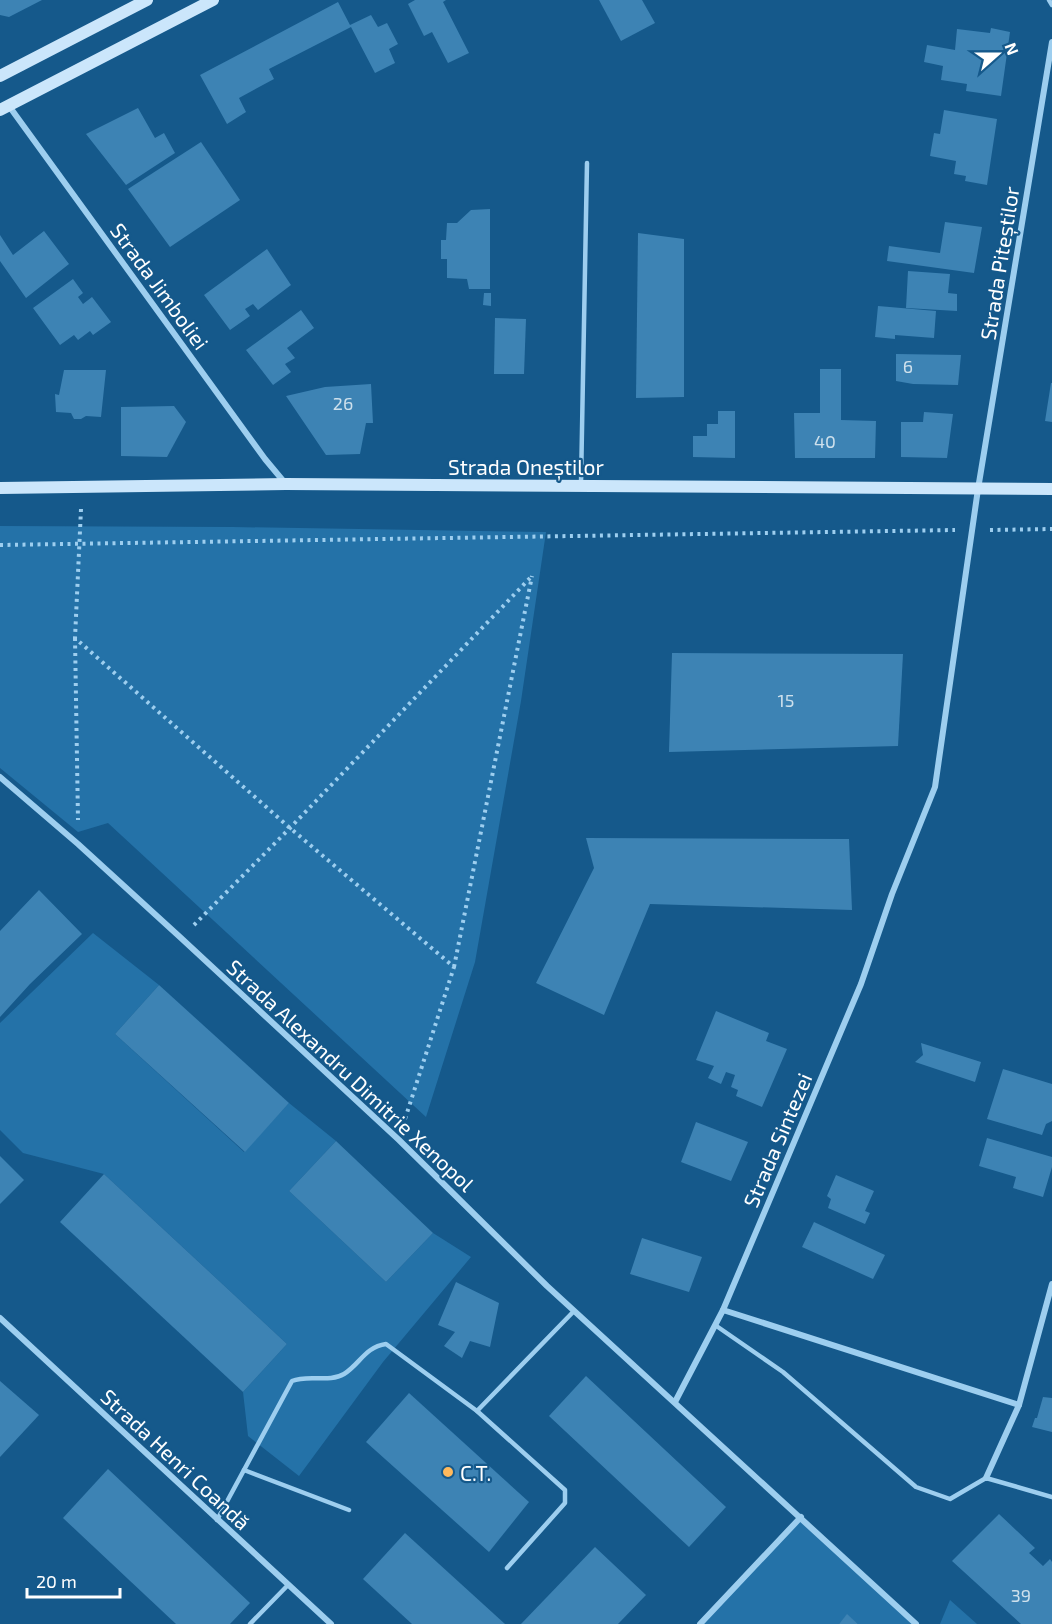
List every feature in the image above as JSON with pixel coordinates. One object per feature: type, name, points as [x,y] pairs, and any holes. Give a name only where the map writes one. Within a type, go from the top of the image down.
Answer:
[{"type":"street","points":[[0,76],[147,0]]},
{"type":"street","points":[[4,108],[213,0]]},
{"type":"street","name":"Strada Piteștilor","points":[[972,530],[1052,42]]},
{"type":"street","name":"Strada Jimboliei","points":[[4,108],[286,484]]},
{"type":"street","name":"Strada Oneștilor","points":[[0,488],[286,484],[1052,489]]},
{"type":"street","name":"Strada Sintezei","points":[[723,1310],[861,984],[892,894],[935,787],[972,530]]},
{"type":"street","name":"Strada Alexandru Dimitrie Xenopol","points":[[1,780],[78,844],[181,938],[399,1140],[574,1311],[916,1624]]},
{"type":"street","points":[[986,1478],[1019,1405],[1052,1284]]},
{"type":"street","points":[[675,1402],[723,1310],[1019,1405]]},
{"type":"street","name":"Strada Henri Coandă","points":[[0,1318],[331,1624]]},
{"type":"street","points":[[700,1624],[801,1517]]},
{"type":"lane","points":[[1049,0],[1052,5]]},
{"type":"lane","points":[[581,486],[587,163]]},
{"type":"lane","points":[[477,1411],[574,1311]]},
{"type":"lane","points":[[715,1325],[783,1372],[916,1487],[950,1499],[986,1478],[1052,1497]]},
{"type":"lane","points":[[217,1520],[292,1381],[301,1377],[334,1377],[344,1374],[375,1346],[386,1344],[477,1411],[565,1490],[565,1503],[507,1568]]},
{"type":"lane","points":[[244,1470],[349,1510]]},
{"type":"lane","points":[[250,1624],[288,1585]]},
{"type":"path","points":[[78,844],[75,638],[82,487]]},
{"type":"path","points":[[0,545],[1052,529]]},
{"type":"path","points":[[181,938],[532,576],[454,967],[399,1140]]},
{"type":"path","points":[[75,638],[290,828],[454,967]]},
{"type":"shaded area","points":[[0,526],[546,532],[521,701],[475,962],[426,1117],[108,823],[78,832],[0,768]]},
{"type":"shaded area","points":[[93,933],[159,985],[115,1034],[244,1152],[289,1103],[336,1141],[289,1191],[386,1282],[433,1233],[471,1257],[383,1362],[299,1476],[248,1436],[243,1392],[287,1344],[104,1174],[23,1153],[0,1130],[0,1023]]},
{"type":"shaded area","points":[[801,1517],[916,1624],[858,1624],[847,1615],[839,1624],[700,1624]]},
{"type":"shaded area","points":[[950,1600],[977,1624],[940,1624]]},
{"type":"building","points":[[0,0],[42,0],[9,17],[0,15]]},
{"type":"building","points":[[415,0],[446,0],[443,2],[469,53],[448,63],[432,32],[424,36],[408,4]]},
{"type":"building","points":[[599,0],[642,0],[655,23],[621,41]]},
{"type":"building","points":[[338,2],[350,25],[371,15],[378,27],[387,23],[398,44],[389,49],[395,63],[375,73],[351,27],[269,69],[274,79],[239,98],[246,112],[227,124],[200,75]]},
{"type":"building","points":[[991,28],[1010,32],[1001,96],[966,91],[967,84],[941,80],[943,66],[924,62],[927,45],[955,50],[957,29],[990,33]]},
{"type":"building","points":[[138,108],[155,138],[164,133],[175,153],[126,185],[86,134]]},
{"type":"building","points":[[944,110],[997,119],[987,185],[965,181],[966,176],[954,174],[956,161],[930,156],[934,133],[940,134]]},
{"type":"building","points":[[201,142],[240,200],[170,247],[128,189]]},
{"type":"building","points":[[490,209],[490,289],[469,289],[467,279],[447,278],[447,259],[441,259],[441,240],[446,240],[447,223],[457,223],[471,210]]},
{"type":"building","points":[[945,222],[982,227],[974,273],[887,261],[889,246],[940,253]]},
{"type":"building","points":[[44,231],[69,264],[26,298],[0,261],[0,235],[13,255]]},
{"type":"building","points":[[638,233],[684,239],[684,397],[636,398]]},
{"type":"building","points":[[267,249],[291,285],[258,310],[253,304],[245,309],[250,316],[230,330],[204,295]]},
{"type":"building","points":[[908,271],[950,274],[948,293],[957,294],[957,311],[906,308]]},
{"type":"building","points":[[73,279],[83,293],[78,297],[83,304],[92,297],[111,322],[93,335],[90,331],[78,340],[74,335],[60,345],[33,308]]},
{"type":"building","points":[[484,293],[491,293],[491,306],[483,305]]},
{"type":"building","points":[[878,306],[936,311],[934,338],[895,335],[895,339],[875,337]]},
{"type":"building","points":[[301,310],[314,328],[287,348],[295,358],[285,364],[291,372],[273,385],[246,350]]},
{"type":"building","points":[[495,318],[526,319],[524,374],[494,374]]},
{"type":"building","points":[[896,354],[961,355],[958,385],[913,384],[896,381]]},
{"type":"building","points":[[820,369],[841,369],[841,420],[876,421],[875,458],[795,458],[794,413],[820,413]]},
{"type":"building","points":[[64,370],[106,370],[101,417],[86,416],[74,419],[71,413],[56,412],[55,394],[59,395]]},
{"type":"building","points":[[1052,383],[1052,422],[1045,421]]},
{"type":"building","points":[[371,384],[373,423],[366,423],[360,454],[326,455],[286,396],[325,387]]},
{"type":"building","points":[[174,406],[186,422],[167,457],[121,456],[121,407]]},
{"type":"building","points":[[718,411],[735,411],[735,458],[693,457],[693,436],[707,436],[707,424],[718,424]]},
{"type":"building","points":[[924,412],[953,414],[947,458],[901,457],[901,422],[923,422]]},
{"type":"building","points":[[672,653],[903,654],[898,746],[669,752]]},
{"type":"building","points":[[586,838],[849,839],[852,910],[650,904],[604,1015],[536,983],[594,868]]},
{"type":"building","points":[[39,890],[82,934],[30,984],[0,1017],[0,931]]},
{"type":"building","points":[[159,985],[289,1103],[245,1152],[115,1034]]},
{"type":"building","points":[[716,1011],[769,1033],[766,1041],[787,1049],[762,1107],[736,1096],[738,1090],[731,1087],[735,1075],[726,1072],[721,1084],[708,1078],[714,1066],[696,1060]]},
{"type":"building","points":[[921,1043],[981,1062],[975,1082],[915,1062],[923,1055]]},
{"type":"building","points":[[1003,1069],[1052,1084],[1052,1121],[1046,1124],[1042,1135],[987,1119]]},
{"type":"building","points":[[696,1122],[748,1142],[731,1181],[681,1162]]},
{"type":"building","points":[[987,1138],[1052,1157],[1052,1167],[1043,1197],[1013,1188],[1016,1177],[979,1166]]},
{"type":"building","points":[[336,1141],[433,1233],[386,1282],[289,1191]]},
{"type":"building","points":[[0,1156],[24,1180],[0,1204]]},
{"type":"building","points":[[104,1174],[287,1344],[243,1392],[60,1222]]},
{"type":"building","points":[[836,1175],[874,1191],[865,1211],[870,1213],[865,1224],[828,1208],[831,1199],[827,1196]]},
{"type":"building","points":[[814,1222],[885,1255],[873,1279],[802,1247]]},
{"type":"building","points":[[642,1238],[702,1257],[689,1292],[630,1274]]},
{"type":"building","points":[[456,1282],[499,1303],[490,1347],[470,1341],[462,1358],[444,1346],[455,1332],[438,1325]]},
{"type":"building","points":[[586,1376],[726,1507],[689,1547],[549,1416]]},
{"type":"building","points":[[0,1381],[39,1415],[0,1457]]},
{"type":"building","name":"C.T.","points":[[409,1393],[529,1502],[489,1552],[366,1442]]},
{"type":"building","points":[[1043,1397],[1052,1398],[1052,1432],[1032,1427]]},
{"type":"building","points":[[108,1469],[250,1603],[230,1624],[176,1624],[63,1518]]},
{"type":"building","points":[[999,1514],[1035,1548],[1029,1553],[1043,1566],[1050,1559],[1052,1562],[1052,1624],[1021,1624],[952,1561]]},
{"type":"building","points":[[405,1533],[505,1624],[412,1624],[363,1579]]},
{"type":"building","points":[[595,1547],[646,1595],[618,1624],[521,1624]]},
{"type":"building","points":[[847,1614],[858,1624],[839,1624]]},
{"type":"place","name":"C.T.","points":[[448,1472]]}]
